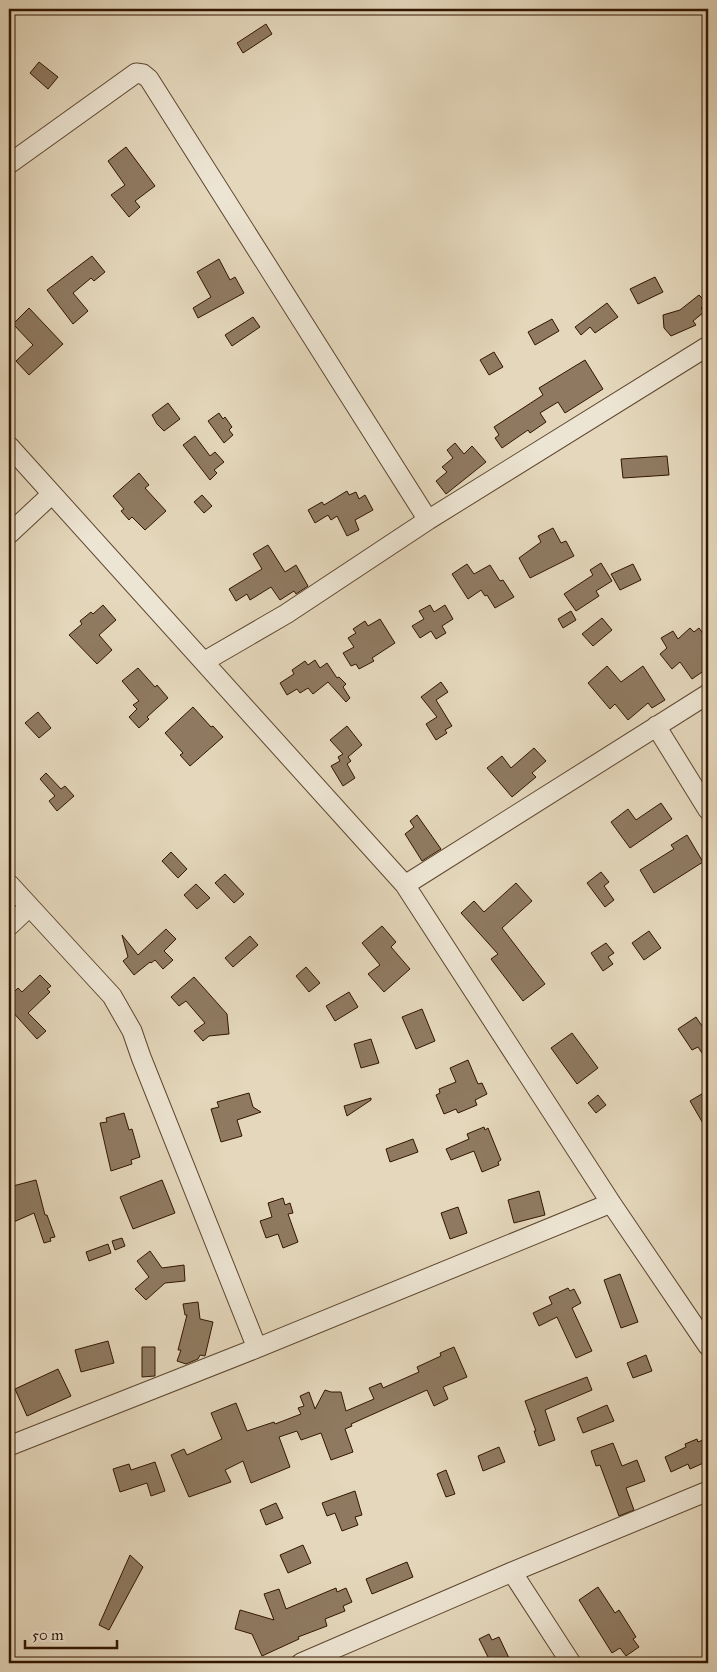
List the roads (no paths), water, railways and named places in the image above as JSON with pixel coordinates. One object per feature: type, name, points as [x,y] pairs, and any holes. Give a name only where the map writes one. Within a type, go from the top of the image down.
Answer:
[{"type":"street","points":[[9,164],[136,74],[143,74],[149,79],[428,520]]},
{"type":"street","points":[[205,662],[286,614],[428,520],[708,346]]},
{"type":"street","points":[[9,446],[405,885],[611,1203],[701,1320],[708,1346]]},
{"type":"street","points":[[9,534],[52,494]]},
{"type":"street","points":[[405,885],[708,694]]},
{"type":"street","points":[[656,726],[708,810]]},
{"type":"street","points":[[9,884],[112,996],[132,1031],[257,1348]]},
{"type":"street","points":[[9,926],[29,907]]},
{"type":"street","points":[[9,1446],[257,1348],[611,1203]]},
{"type":"street","points":[[300,1663],[708,1491]]},
{"type":"street","points":[[512,1572],[571,1663]]}]
